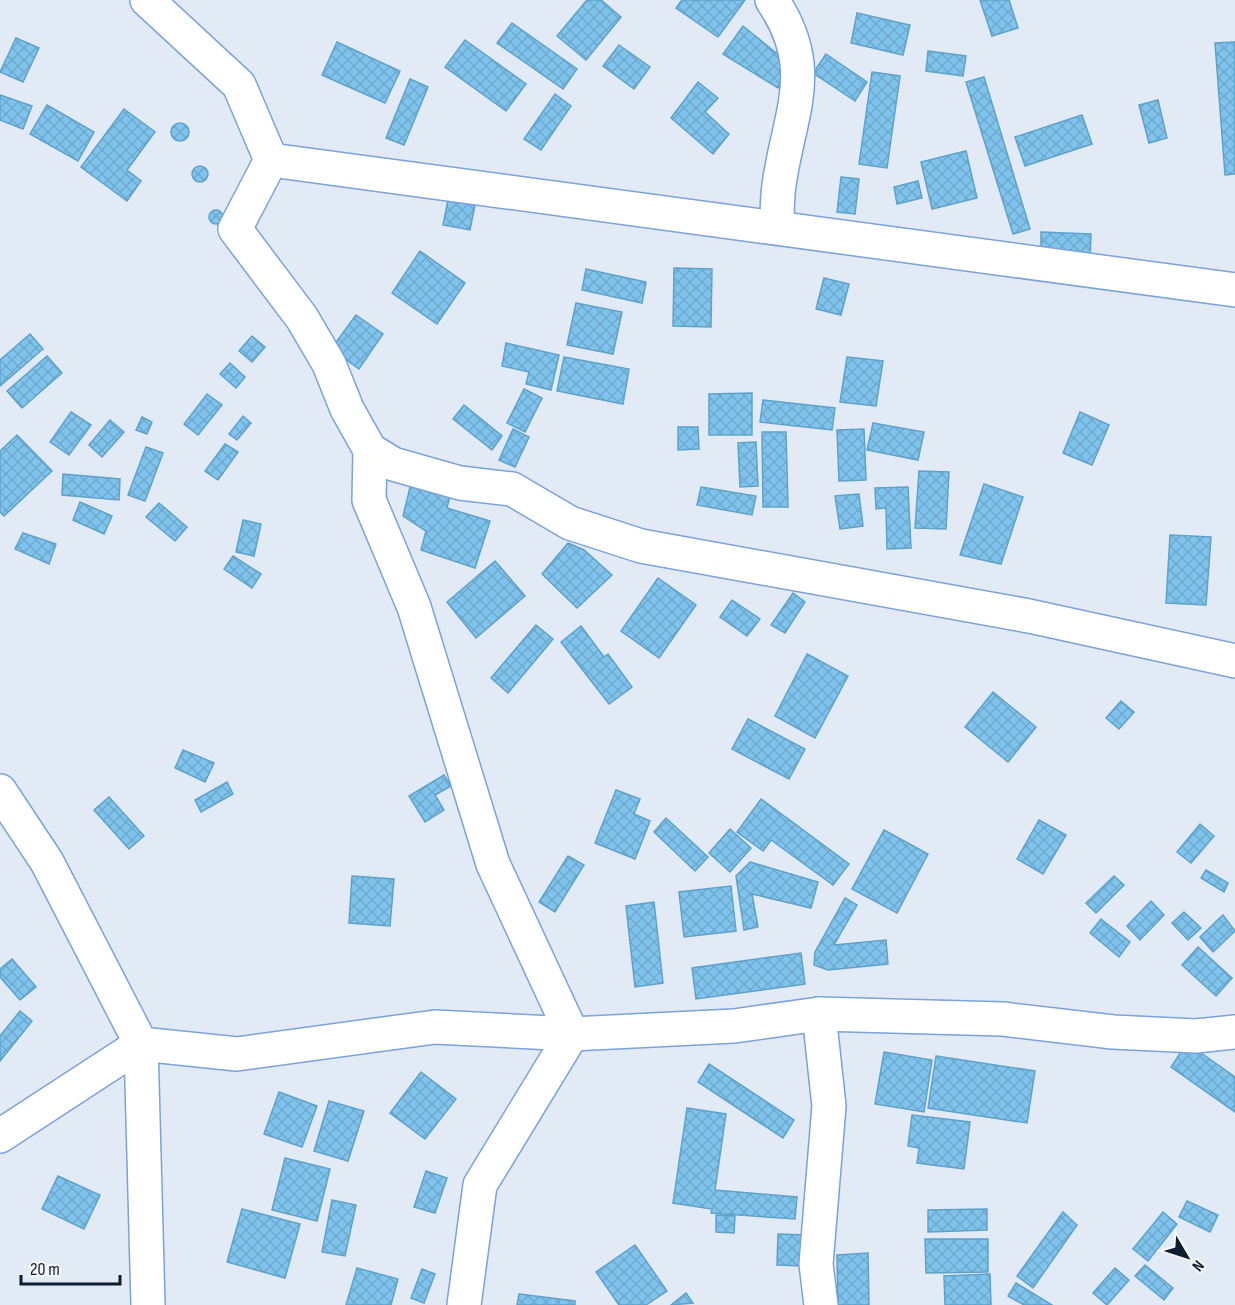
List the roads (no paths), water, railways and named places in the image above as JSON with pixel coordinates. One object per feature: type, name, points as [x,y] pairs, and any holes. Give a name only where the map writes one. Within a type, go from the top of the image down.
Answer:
[{"type":"street","points":[[147,0],[239,86],[271,160]]},
{"type":"street","points":[[772,0],[790,29],[800,75],[779,185],[777,227]]},
{"type":"street","points":[[271,160],[1235,290]]},
{"type":"street","points":[[271,160],[234,229],[302,318],[329,364],[347,409],[370,450],[393,464],[459,483],[512,489],[570,523],[641,546],[1029,616],[1235,661]]},
{"type":"street","points":[[370,450],[369,500],[414,607],[493,864],[572,1034]]},
{"type":"street","points":[[0,790],[47,862],[141,1044],[148,1305]]},
{"type":"street","points":[[819,1014],[829,1106],[816,1264],[820,1305]]},
{"type":"street","points":[[0,1136],[141,1044],[237,1054],[435,1027],[572,1034],[734,1026],[819,1014],[1003,1019],[1137,1033],[1196,1036],[1235,1032]]},
{"type":"street","points":[[464,1305],[480,1185],[572,1034]]}]
